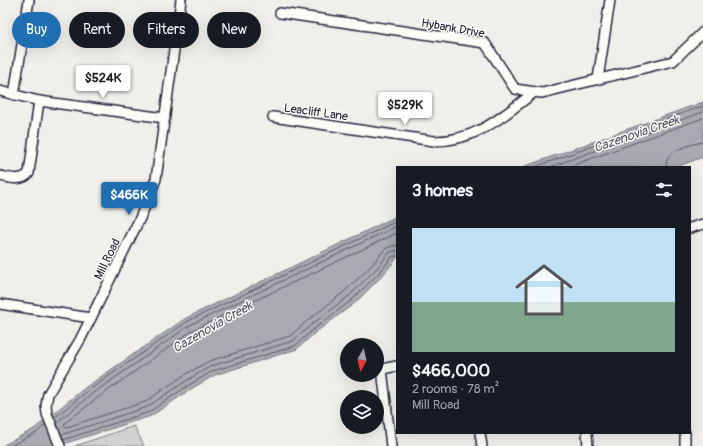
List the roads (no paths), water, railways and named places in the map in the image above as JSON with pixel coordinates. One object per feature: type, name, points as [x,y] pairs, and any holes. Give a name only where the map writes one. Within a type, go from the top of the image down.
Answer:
[{"type":"street","points":[[14,95],[29,0]]},
{"type":"street","name":"Mill Road","points":[[60,446],[47,414],[46,405],[48,394],[92,318],[141,216],[156,179],[181,0]]},
{"type":"street","points":[[598,79],[610,0]]},
{"type":"street","name":"Hybank Drive","points":[[280,13],[485,43],[514,89],[542,93],[673,61],[703,32]]},
{"type":"street","points":[[0,91],[39,101],[164,118]]},
{"type":"street","name":"Leacliff Lane","points":[[273,117],[434,141],[446,141],[466,136],[487,126],[533,92]]},
{"type":"street","points":[[0,176],[17,179],[23,178],[29,172],[39,101]]},
{"type":"street","points":[[691,228],[703,224]]},
{"type":"street","points":[[0,304],[92,318]]},
{"type":"street","points":[[384,368],[396,366]]},
{"type":"street","points":[[382,382],[391,446]]},
{"type":"street","points":[[480,434],[482,446]]},
{"type":"street","points":[[587,434],[588,446]]},
{"type":"street","points":[[685,434],[685,446]]},
{"type":"water","name":"Cazenovia Creek","points":[[703,102],[703,157],[679,166],[526,166]]},
{"type":"water","name":"Cazenovia Creek","points":[[396,216],[396,259],[383,275],[355,303],[316,332],[297,349],[215,375],[151,416],[66,443],[63,446],[2,446],[34,429],[86,387],[186,318]]}]
